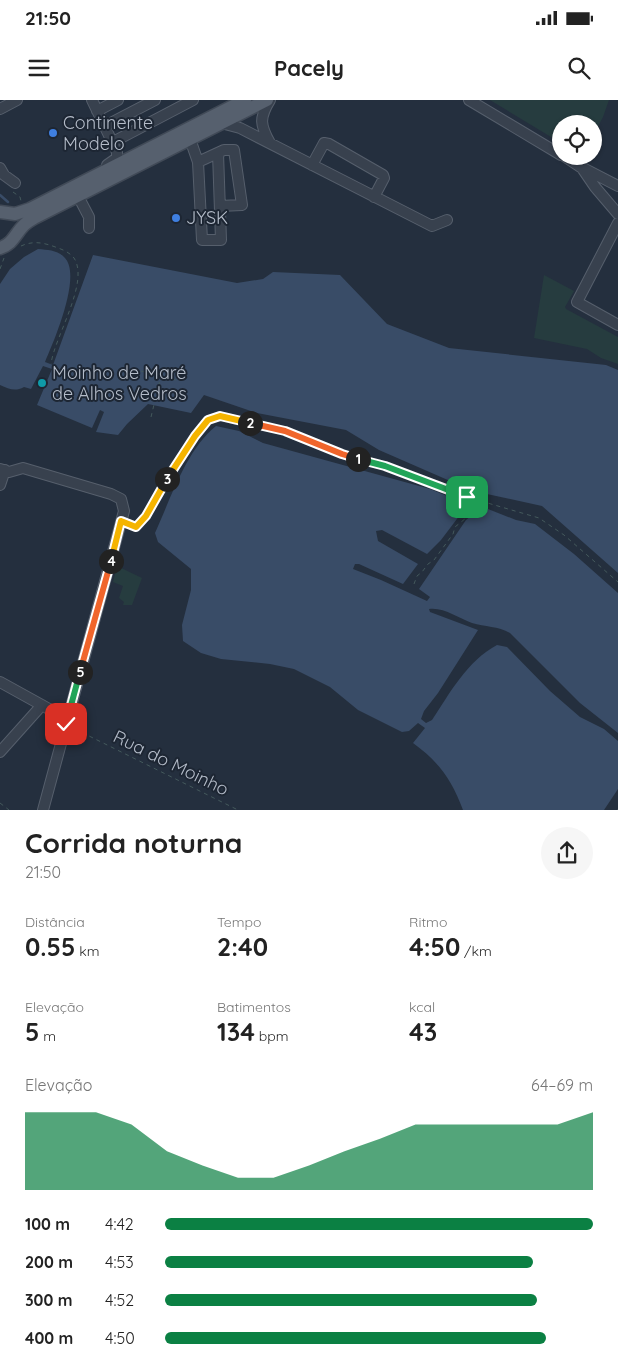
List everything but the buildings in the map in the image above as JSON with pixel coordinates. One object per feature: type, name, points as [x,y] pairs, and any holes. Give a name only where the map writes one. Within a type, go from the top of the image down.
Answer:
[{"type":"main road","points":[[1,213],[15,214],[23,212],[90,178],[223,105],[245,100]]},
{"type":"main road","points":[[0,248],[16,241],[24,225],[34,218],[268,100]]},
{"type":"main road","points":[[1,213],[14,220],[17,226],[16,241]]},
{"type":"street","points":[[0,109],[17,100]]},
{"type":"street","points":[[90,178],[117,158],[113,142],[92,100]]},
{"type":"street","points":[[97,111],[118,100]]},
{"type":"street","points":[[104,126],[155,100]]},
{"type":"street","points":[[113,142],[193,100]]},
{"type":"street","points":[[268,100],[262,112],[261,124],[270,144]]},
{"type":"street","points":[[469,100],[552,150]]},
{"type":"street","points":[[221,123],[234,126],[432,226],[447,220]]},
{"type":"street","points":[[190,139],[198,162],[202,240],[221,240],[218,153]]},
{"type":"street","points":[[312,165],[324,144],[330,144],[383,175],[384,178],[374,197]]},
{"type":"street","points":[[198,162],[224,150],[234,150],[242,205],[220,206]]},
{"type":"street","points":[[577,165],[618,186]]},
{"type":"street","points":[[0,168],[4,176],[15,183]]},
{"type":"street","points":[[582,168],[618,214]]},
{"type":"street","points":[[78,196],[89,217],[89,228]]},
{"type":"street","points":[[618,223],[577,302],[618,325]]},
{"type":"street","points":[[0,258],[16,241]]},
{"type":"street","points":[[0,484],[2,470],[9,472],[23,468],[111,494],[121,499],[123,516],[44,810]]},
{"type":"street","points":[[0,682],[42,705],[67,722]]},
{"type":"street","points":[[0,752],[42,705]]},
{"type":"path","points":[[16,241],[47,244],[69,253],[77,264],[77,282],[74,299],[51,364]]},
{"type":"path","points":[[141,371],[180,381]]},
{"type":"path","points":[[151,416],[161,376]]},
{"type":"path","points":[[123,516],[136,527],[146,516],[195,436],[208,420],[220,416],[285,431],[342,454],[385,466],[476,499],[539,518],[564,535],[618,582]]},
{"type":"path","points":[[414,584],[417,576],[434,560],[453,534],[455,527],[466,518],[476,499]]},
{"type":"path","name":"Rua do Moinho","points":[[67,722],[238,810]]},
{"type":"path","points":[[0,803],[9,810]]},
{"type":"green space","points":[[490,100],[609,100],[602,119],[602,115],[552,115],[552,138]]},
{"type":"green space","points":[[544,275],[574,291],[565,307],[566,309],[618,337],[618,364],[601,358],[587,349],[534,338]]},
{"type":"green space","points":[[117,566],[142,578],[132,605],[123,605],[124,602],[119,598],[123,586],[113,582]]},
{"type":"water","points":[[38,249],[58,253],[64,257],[69,266],[69,292],[65,308],[45,362],[53,365],[93,255],[237,283],[263,279],[273,272],[340,275],[387,324],[449,348],[606,365],[618,370],[618,573],[542,506],[473,491],[379,450],[346,430],[257,413],[204,395],[191,413],[148,404],[118,435],[96,432],[104,412],[100,410],[92,428],[37,405],[52,369],[43,366],[31,389],[24,387],[12,389],[0,385],[0,284],[10,269],[24,257]]},
{"type":"water","points":[[216,426],[239,431],[263,443],[430,489],[462,502],[466,507],[441,540],[427,554],[382,530],[376,531],[378,541],[418,564],[403,584],[359,564],[355,564],[353,569],[427,601],[430,597],[419,589],[466,520],[478,510],[488,509],[516,520],[535,524],[574,554],[618,593],[618,733],[580,703],[510,633],[501,629],[472,623],[446,611],[435,609],[429,609],[430,612],[478,630],[438,693],[424,711],[421,719],[426,723],[432,720],[460,678],[486,652],[497,645],[507,647],[550,691],[580,717],[604,729],[618,741],[618,789],[604,810],[463,810],[444,772],[413,743],[425,728],[418,723],[409,731],[402,732],[358,710],[330,687],[294,669],[270,664],[221,659],[201,653],[183,641],[182,625],[191,590],[191,569],[158,542],[155,533],[180,475],[196,448]]},
{"type":"waterway","points":[[0,195],[8,202]]},
{"type":"place","name":"Continente Modelo","points":[[53,133]]},
{"type":"place","name":"JYSK","points":[[176,218]]},
{"type":"place","name":"Moinho de Maré de Alhos Vedros","points":[[42,383]]},
{"type":"route","points":[[66,724],[121,521],[136,527],[146,516],[195,436],[208,420],[220,416],[285,431],[342,454],[385,466],[467,497]]}]
